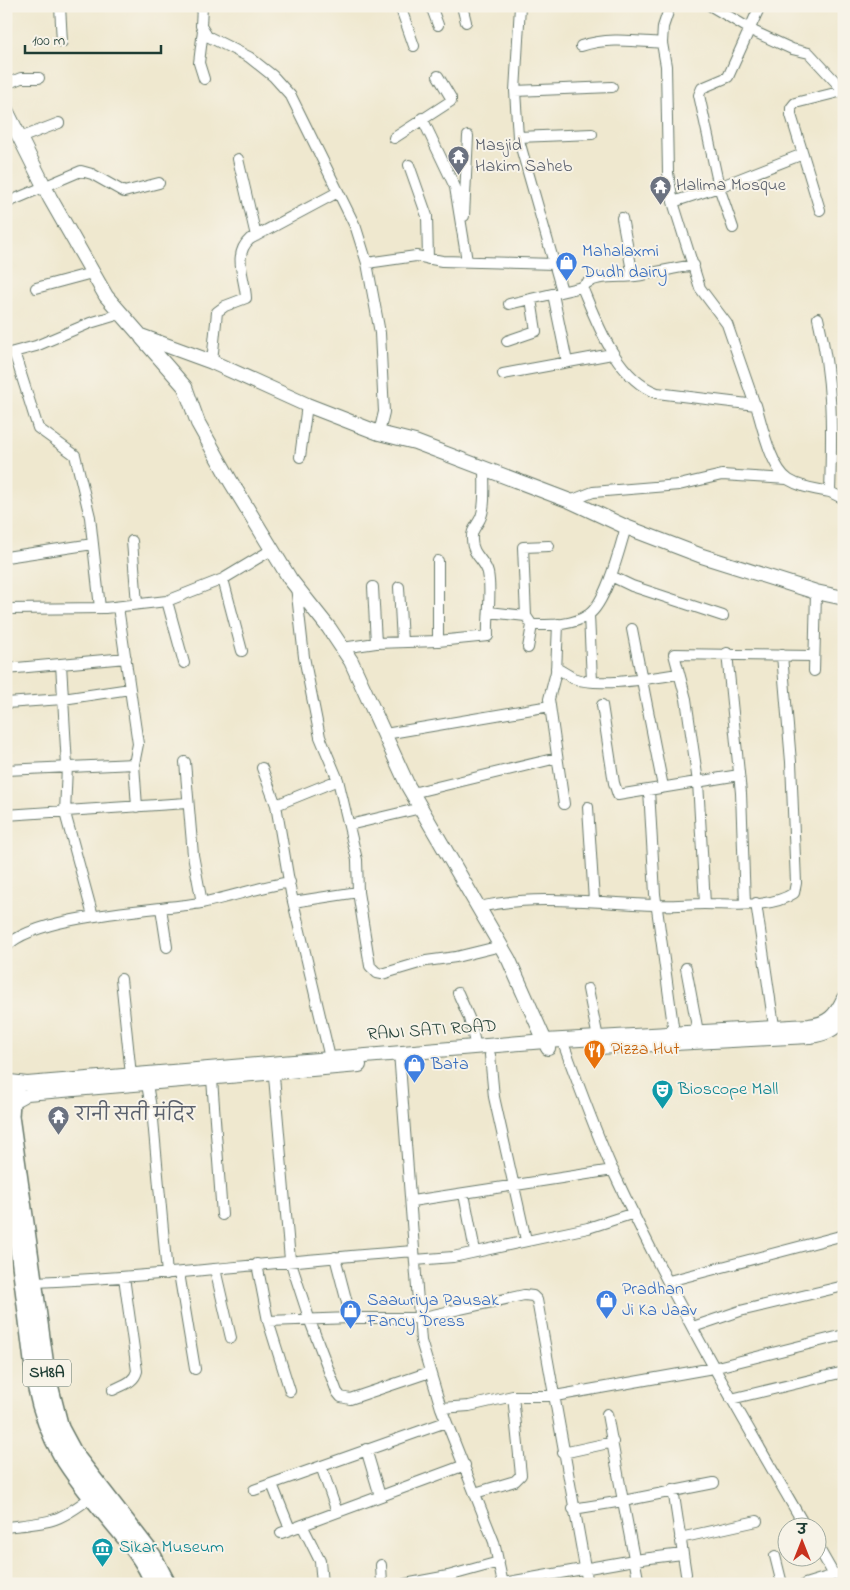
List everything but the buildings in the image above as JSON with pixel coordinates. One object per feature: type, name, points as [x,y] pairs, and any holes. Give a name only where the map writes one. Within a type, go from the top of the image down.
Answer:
[{"type":"main road","name":"SH8A","points":[[8,1082],[17,1089],[12,1102],[13,1130],[47,1373],[61,1428],[75,1454],[153,1555],[168,1584]]},
{"type":"main road","name":"SH8A","points":[[6,1152],[12,1245],[35,1385],[43,1421],[58,1452],[91,1497],[140,1557],[153,1584]]},
{"type":"street","points":[[60,6],[62,42]]},
{"type":"street","points":[[202,6],[203,30],[199,63],[204,79]]},
{"type":"street","points":[[400,6],[414,46]]},
{"type":"street","points":[[432,6],[438,25]]},
{"type":"street","points":[[462,6],[466,22]]},
{"type":"street","points":[[520,6],[515,91],[518,137],[554,264],[567,362]]},
{"type":"street","points":[[670,6],[663,27],[662,43],[666,66],[668,173],[673,202],[703,295],[727,324],[733,336],[775,463],[787,479]]},
{"type":"street","points":[[711,6],[750,29],[792,49],[809,53],[843,91],[795,103],[791,108],[791,115],[820,210]]},
{"type":"street","points":[[733,228],[720,187],[704,123],[699,91],[728,77],[760,6]]},
{"type":"street","points":[[203,30],[208,36],[236,48],[262,66],[291,96],[356,228],[367,263],[380,333],[384,412],[380,433]]},
{"type":"street","points":[[580,46],[596,41],[612,40],[662,43]]},
{"type":"street","points":[[394,138],[452,100],[438,76]]},
{"type":"street","points":[[6,84],[21,78],[39,78]]},
{"type":"street","points":[[515,91],[612,87]]},
{"type":"street","points":[[6,110],[44,188],[106,296],[185,387],[198,423],[273,550],[351,661],[412,793],[501,946],[547,1046]]},
{"type":"street","points":[[422,118],[451,177],[467,261]]},
{"type":"street","points":[[20,138],[59,122]]},
{"type":"street","points":[[518,137],[592,134]]},
{"type":"street","points":[[462,227],[468,136]]},
{"type":"street","points":[[673,202],[720,187],[803,154]]},
{"type":"street","points":[[238,159],[256,236]]},
{"type":"street","points":[[408,165],[427,216],[428,259]]},
{"type":"street","points":[[6,203],[81,172],[92,174],[124,192],[159,183]]},
{"type":"street","points":[[212,362],[217,312],[225,306],[246,298],[239,256],[241,246],[338,192]]},
{"type":"street","points":[[622,218],[633,276]]},
{"type":"street","points":[[367,263],[411,256],[428,259],[554,264]]},
{"type":"street","points":[[509,304],[582,287],[586,283],[612,276],[633,276],[694,265]]},
{"type":"street","points":[[36,288],[92,273]]},
{"type":"street","points":[[582,287],[612,354],[649,390],[657,393],[755,405]]},
{"type":"street","points":[[507,341],[536,332],[530,299]]},
{"type":"street","points":[[100,608],[90,517],[75,455],[38,428],[10,353],[36,346],[90,323],[120,314]]},
{"type":"street","points":[[818,318],[829,376],[832,406],[830,492]]},
{"type":"street","points":[[140,336],[212,362],[307,405],[380,433],[415,442],[570,501],[626,527],[702,556],[816,592],[844,598]]},
{"type":"street","points":[[504,374],[612,354]]},
{"type":"street","points":[[300,457],[307,405]]},
{"type":"street","points":[[342,648],[376,643],[438,641],[488,636],[489,576],[486,566],[474,553],[472,540],[473,526],[480,519],[484,492],[484,469]]},
{"type":"street","points":[[570,501],[593,492],[679,485],[722,475],[787,479],[804,487],[830,492],[844,498]]},
{"type":"street","points":[[532,625],[558,624],[589,615],[596,606],[611,576],[626,527]]},
{"type":"street","points":[[132,541],[137,604]]},
{"type":"street","points":[[6,557],[93,544]]},
{"type":"street","points":[[528,648],[532,625],[526,616],[523,547],[550,546]]},
{"type":"street","points":[[6,609],[100,608],[167,601],[222,579],[273,550]]},
{"type":"street","points":[[438,561],[438,641]]},
{"type":"street","points":[[611,576],[632,586],[723,616]]},
{"type":"street","points":[[222,579],[242,651]]},
{"type":"street","points":[[296,585],[304,657],[320,736],[338,780],[357,860],[358,892],[370,966],[377,973],[501,946]]},
{"type":"street","points":[[373,587],[376,643]]},
{"type":"street","points":[[399,587],[402,642]]},
{"type":"street","points":[[814,671],[816,592]]},
{"type":"street","points":[[167,601],[184,663]]},
{"type":"street","points":[[118,606],[138,744],[134,764],[137,807]]},
{"type":"street","points":[[489,612],[526,616]]},
{"type":"street","points":[[589,615],[592,681]]},
{"type":"street","points":[[558,624],[556,668],[550,695],[550,706],[564,804]]},
{"type":"street","points":[[632,629],[663,787]]},
{"type":"street","points":[[705,904],[698,780],[686,699],[674,654],[727,653],[813,656]]},
{"type":"street","points":[[727,653],[751,904],[775,1034]]},
{"type":"street","points":[[479,906],[505,901],[594,901],[656,905],[751,904],[786,899],[794,893],[796,883],[791,762],[782,656]]},
{"type":"street","points":[[6,669],[126,658]]},
{"type":"street","points":[[61,664],[66,766],[65,813],[93,916]]},
{"type":"street","points":[[556,668],[574,678],[592,681],[642,680],[678,674]]},
{"type":"street","points":[[6,703],[64,699],[130,689]]},
{"type":"street","points":[[602,705],[616,794],[621,796],[698,780],[739,775]]},
{"type":"street","points":[[385,734],[550,706]]},
{"type":"street","points":[[412,793],[557,758]]},
{"type":"street","points":[[185,762],[187,803],[193,855],[202,903]]},
{"type":"street","points":[[6,770],[43,770],[66,766],[134,764]]},
{"type":"street","points":[[262,768],[276,805],[293,902],[330,1058]]},
{"type":"street","points":[[276,805],[338,780]]},
{"type":"street","points":[[649,790],[656,905],[674,1033]]},
{"type":"street","points":[[6,815],[65,813],[187,803]]},
{"type":"street","points":[[588,807],[594,901]]},
{"type":"street","points":[[349,825],[422,808]]},
{"type":"street","points":[[6,947],[24,934],[93,916],[202,903],[262,886],[290,882]]},
{"type":"street","points":[[293,902],[358,892]]},
{"type":"street","points":[[161,908],[167,947]]},
{"type":"street","points":[[686,968],[698,1032]]},
{"type":"street","points":[[121,979],[131,1076]]},
{"type":"street","points":[[588,989],[598,1038]]},
{"type":"street","points":[[458,993],[469,1018],[476,1047]]},
{"type":"street","points":[[12,1102],[27,1093],[212,1079],[274,1069],[400,1057],[490,1055],[547,1046],[775,1034],[820,1025],[836,1014],[844,998]]},
{"type":"street","points":[[564,1045],[598,1038],[674,1033],[823,1034],[835,1028],[844,1019]]},
{"type":"street","points":[[564,1045],[613,1170],[634,1213],[713,1368],[800,1518]]},
{"type":"street","name":"RANI SATI ROAD","points":[[8,1082],[27,1084],[131,1076],[274,1069],[330,1058],[400,1057],[476,1047],[547,1046]]},
{"type":"street","points":[[490,1055],[494,1097],[526,1240]]},
{"type":"street","points":[[400,1057],[421,1341],[446,1422],[465,1465],[494,1542],[503,1584],[634,1560],[682,1554]]},
{"type":"street","points":[[274,1069],[290,1260],[310,1321],[337,1392],[345,1399],[430,1372]]},
{"type":"street","points":[[212,1079],[222,1215]]},
{"type":"street","points":[[147,1084],[153,1120],[167,1274]]},
{"type":"street","points":[[412,1201],[613,1170]]},
{"type":"street","points":[[464,1194],[475,1252]]},
{"type":"street","points":[[35,1282],[179,1273],[290,1260],[335,1257],[453,1257],[588,1228],[634,1213]]},
{"type":"street","points":[[669,1281],[844,1236]]},
{"type":"street","points":[[335,1257],[351,1318]]},
{"type":"street","points":[[257,1264],[268,1321],[290,1391]]},
{"type":"street","points":[[215,1269],[231,1338]]},
{"type":"street","points":[[179,1273],[195,1369]]},
{"type":"street","points":[[112,1390],[131,1382],[136,1377],[137,1371],[124,1277]]},
{"type":"street","points":[[693,1327],[740,1311],[844,1286]]},
{"type":"street","points":[[268,1321],[419,1318],[524,1295],[532,1296],[537,1300],[573,1509],[588,1584]]},
{"type":"street","points":[[441,1408],[468,1406],[513,1396],[555,1396],[713,1368],[844,1335]]},
{"type":"street","points":[[731,1399],[844,1372]]},
{"type":"street","points":[[475,1493],[515,1481],[521,1475],[513,1396]]},
{"type":"street","points":[[607,1414],[639,1584]]},
{"type":"street","points":[[254,1490],[446,1422]]},
{"type":"street","points":[[563,1453],[613,1442]]},
{"type":"street","points":[[366,1449],[380,1496]]},
{"type":"street","points":[[272,1484],[286,1531],[465,1465]]},
{"type":"street","points":[[321,1466],[337,1512]]},
{"type":"street","points":[[573,1509],[673,1489],[714,1483]]},
{"type":"street","points":[[673,1489],[686,1574]]},
{"type":"street","points":[[6,1527],[52,1521],[66,1516],[91,1497]]},
{"type":"street","points":[[680,1538],[757,1521]]},
{"type":"street","points":[[302,1524],[320,1561],[322,1584]]},
{"type":"street","points":[[775,1556],[782,1584]]},
{"type":"street","points":[[805,1584],[839,1573],[828,1559]]},
{"type":"street","points":[[404,1584],[449,1580],[499,1562]]},
{"type":"street","points":[[381,1565],[382,1584]]},
{"type":"place","name":"Masjid Hakim Saheb","points":[[459,175]]},
{"type":"place","name":"Halima Mosque","points":[[660,205]]},
{"type":"place","name":"Mahalaxmi Dudh dairy","points":[[566,281]]},
{"type":"place","name":"Pizza Hut","points":[[595,1069]]},
{"type":"place","name":"Bata","points":[[415,1084]]},
{"type":"place","name":"Bioscope Mall","points":[[662,1109]]},
{"type":"place","name":"रानी सती मंदिर","points":[[59,1135]]},
{"type":"place","name":"Pradhan Ji Ka Jaav","points":[[606,1319]]},
{"type":"place","name":"Saawriya Pausak Fancy Dress","points":[[351,1330]]},
{"type":"place","name":"Sikar Museum","points":[[103,1567]]}]
